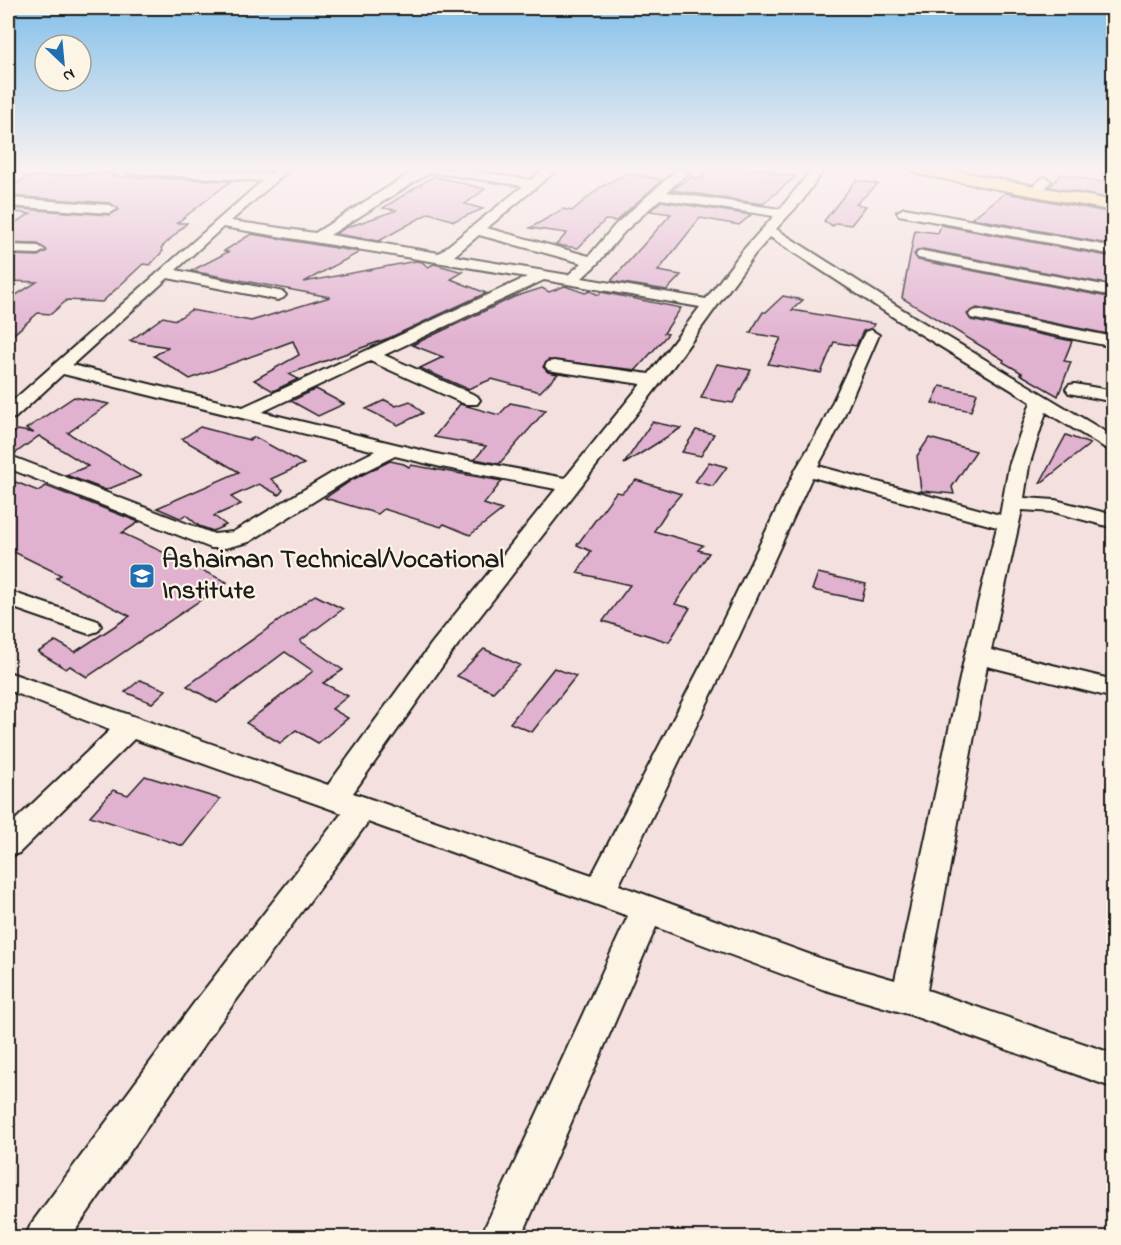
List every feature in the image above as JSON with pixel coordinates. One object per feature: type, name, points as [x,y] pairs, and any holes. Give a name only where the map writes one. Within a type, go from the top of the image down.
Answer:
[{"type":"street","points":[[8,414],[217,227]]},
{"type":"street","points":[[243,227],[318,237],[710,304]]},
{"type":"street","points":[[318,237],[334,227]]},
{"type":"street","points":[[442,258],[481,227]]},
{"type":"street","points":[[571,280],[592,261],[621,227]]},
{"type":"street","points":[[45,1238],[206,1014],[349,802],[441,649],[771,227]]},
{"type":"street","points":[[985,227],[1113,251]]},
{"type":"street","points":[[478,230],[592,261]]},
{"type":"street","points":[[768,230],[1113,445]]},
{"type":"street","points":[[8,249],[38,250]]},
{"type":"street","points":[[923,255],[1113,292]]},
{"type":"street","points":[[166,273],[278,295]]},
{"type":"street","points":[[247,412],[543,275]]},
{"type":"street","points":[[976,315],[1113,342]]},
{"type":"street","points":[[600,891],[718,656],[806,469],[830,427],[871,335]]},
{"type":"street","points":[[372,356],[471,400]]},
{"type":"street","points":[[554,366],[652,380]]},
{"type":"street","points":[[61,368],[393,449],[568,485]]},
{"type":"street","points":[[1075,388],[1113,397]]},
{"type":"street","points":[[908,999],[977,655],[1011,513],[1019,466],[1041,399]]},
{"type":"street","points":[[8,461],[211,541],[225,541],[241,537],[345,474],[393,449]]},
{"type":"street","points":[[806,469],[1011,513],[1063,508],[1113,522]]},
{"type":"street","points":[[8,598],[89,626]]},
{"type":"street","points":[[977,655],[1113,690]]},
{"type":"street","points":[[8,681],[130,727],[600,891],[822,974],[908,999],[1113,1071]]},
{"type":"street","points":[[8,845],[130,727]]},
{"type":"street","points":[[500,1238],[647,910]]},
{"type":"building","points":[[8,227],[183,227],[161,248],[163,251],[150,265],[143,264],[102,302],[67,300],[51,314],[38,313],[8,339],[8,300],[37,282],[8,281],[8,255],[38,256],[47,251],[38,244],[8,243]]},
{"type":"building","points":[[404,227],[379,241],[336,234],[345,228]]},
{"type":"building","points":[[598,227],[578,248],[556,245],[567,233],[530,228]]},
{"type":"building","points":[[659,227],[693,227],[658,271],[681,275],[667,290],[611,281]]},
{"type":"building","points":[[940,227],[952,227],[1113,257],[1113,285],[923,249],[914,254],[918,260],[1113,298],[1113,335],[977,308],[967,314],[971,320],[1072,341],[1064,361],[1071,362],[1058,396],[1020,374],[1022,373],[1003,362],[1004,360],[902,298],[915,230],[938,233]]},
{"type":"building","points":[[1020,227],[1113,227],[1113,245]]},
{"type":"building","points":[[251,234],[360,252],[304,282],[416,261],[428,267],[434,264],[463,272],[451,279],[486,293],[389,338],[289,374],[298,379],[273,391],[254,380],[299,355],[293,341],[190,379],[154,356],[168,347],[130,341],[163,317],[176,320],[191,310],[251,321],[330,297],[191,271],[228,252],[224,251]]},
{"type":"building","points":[[565,286],[585,293],[590,291],[599,295],[601,292],[681,308],[664,333],[668,334],[636,370],[548,360],[543,367],[548,372],[558,374],[540,392],[492,379],[468,389],[420,368],[443,357],[412,345],[514,297],[542,288],[549,292]]},
{"type":"building","points":[[783,296],[803,300],[792,310],[874,324],[872,328],[863,331],[856,346],[834,342],[821,373],[768,364],[781,338],[750,333],[763,312],[766,312]]},
{"type":"building","points":[[717,364],[751,370],[733,403],[701,398]]},
{"type":"building","points":[[940,386],[977,393],[971,411],[932,403]]},
{"type":"building","points":[[316,389],[344,404],[318,416],[291,401]]},
{"type":"building","points":[[74,397],[109,404],[68,433],[141,476],[106,490],[66,475],[88,466],[39,436],[13,455],[8,453],[8,437],[18,430],[34,433],[26,429]]},
{"type":"building","points":[[385,400],[396,406],[410,401],[423,413],[398,425],[366,409]]},
{"type":"building","points":[[510,403],[546,410],[499,464],[475,459],[486,446],[434,437],[460,404],[499,415]]},
{"type":"building","points":[[652,422],[681,428],[624,464]]},
{"type":"building","points":[[200,427],[249,440],[255,437],[304,464],[271,479],[283,490],[279,495],[259,484],[231,497],[241,504],[214,516],[226,525],[213,531],[199,526],[186,515],[180,518],[157,508],[239,472],[182,439]]},
{"type":"building","points":[[696,430],[714,434],[701,456],[682,452]]},
{"type":"building","points":[[1066,435],[1090,444],[1040,483]]},
{"type":"building","points":[[929,438],[976,451],[952,487],[954,494],[921,491],[917,456]]},
{"type":"building","points":[[390,461],[409,467],[411,465],[502,481],[484,504],[502,510],[470,535],[444,524],[441,527],[384,509],[378,514],[325,498],[352,480]]},
{"type":"building","points":[[709,462],[727,467],[713,486],[695,482]]},
{"type":"building","points":[[8,479],[38,491],[46,486],[139,522],[122,533],[227,582],[87,677],[70,666],[66,669],[38,652],[56,641],[75,652],[130,616],[56,578],[61,575],[8,549]]},
{"type":"building","points":[[636,480],[681,494],[654,531],[703,545],[698,550],[709,553],[675,604],[690,608],[669,642],[603,621],[630,585],[577,573],[591,551],[577,545],[616,492],[622,493]]},
{"type":"building","points":[[818,573],[866,584],[862,600],[812,590]]},
{"type":"building","points":[[315,595],[343,609],[300,641],[343,670],[323,683],[348,696],[332,709],[348,718],[318,743],[296,730],[280,743],[246,723],[313,671],[285,652],[217,703],[187,686]]},
{"type":"building","points":[[484,649],[520,665],[493,692],[457,676]]},
{"type":"building","points":[[554,668],[576,676],[532,732],[510,723]]},
{"type":"building","points":[[140,680],[166,690],[152,703],[125,692]]},
{"type":"building","points":[[145,776],[220,799],[183,846],[90,816],[113,790],[128,795]]},
{"type":"place","name":"Ashaiman Technical/Vocational Institute","points":[[142,576]]}]
